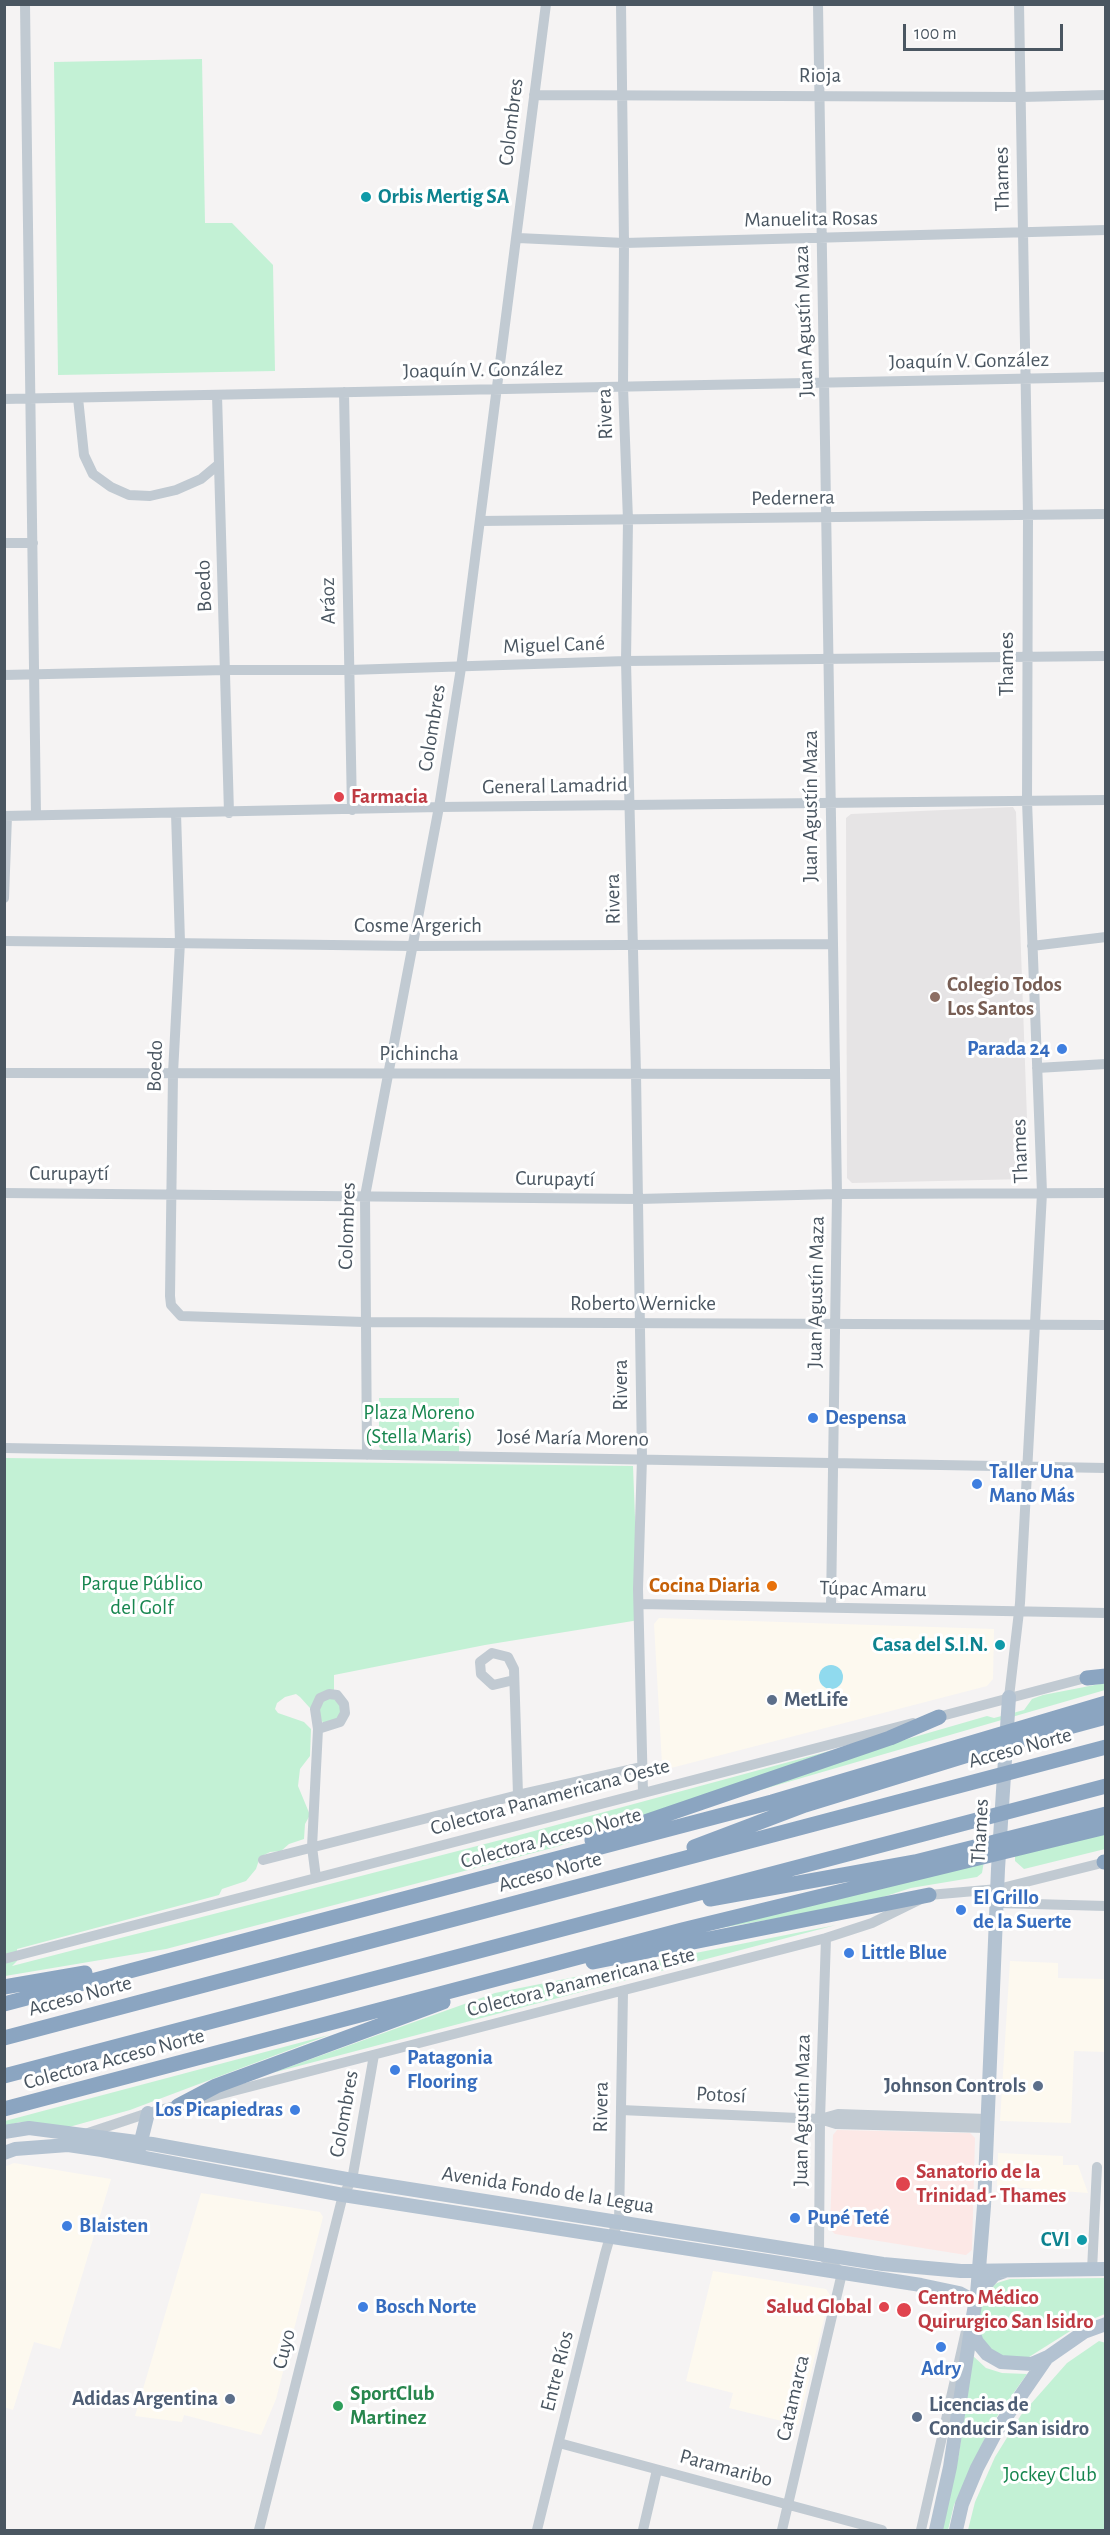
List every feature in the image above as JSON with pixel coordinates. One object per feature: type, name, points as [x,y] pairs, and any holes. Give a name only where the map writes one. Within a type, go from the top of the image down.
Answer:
[{"type":"highway","points":[[1087,1678],[1106,1674]]},
{"type":"highway","name":"Colectora Acceso Norte","points":[[4,2004],[772,1802],[1106,1703]]},
{"type":"highway","points":[[502,1873],[648,1820],[890,1738],[939,1717]]},
{"type":"highway","points":[[619,1876],[805,1805],[984,1750],[1106,1718]]},
{"type":"highway","name":"Acceso Norte","points":[[4,2038],[1106,1747]]},
{"type":"highway","points":[[4,2076],[1106,1786]]},
{"type":"highway","points":[[613,1916],[831,1879],[915,1862],[1106,1814]]},
{"type":"highway","name":"Colectora Acceso Norte","points":[[4,2109],[682,1930],[1106,1827]]},
{"type":"highway","points":[[178,2106],[216,2086],[519,1973],[604,1961],[929,1895]]},
{"type":"highway","points":[[4,1987],[183,1957]]},
{"type":"main road","name":"Thames","points":[[936,2530],[950,2467],[979,2270],[1009,1697]]},
{"type":"main road","points":[[139,2150],[148,2114]]},
{"type":"main road","name":"Avenida Fondo de la Legua","points":[[4,2132],[28,2128],[82,2134],[139,2150],[343,2195],[950,2290],[974,2301]]},
{"type":"main road","name":"Avenida Fondo de la Legua","points":[[4,2153],[68,2145],[139,2150],[352,2180],[935,2270],[1099,2270]]},
{"type":"main road","points":[[974,2301],[994,2275],[1010,2269]]},
{"type":"main road","points":[[971,2327],[977,2342],[987,2354],[1001,2362],[1032,2364],[1048,2357],[1084,2332],[1103,2326]]},
{"type":"main road","points":[[956,2530],[962,2504],[976,2468],[997,2430],[1048,2357]]},
{"type":"street","points":[[25,4],[36,815]]},
{"type":"street","name":"Colombres","points":[[367,1455],[364,1322],[365,1196],[414,946],[461,668],[518,238],[546,4]]},
{"type":"street","name":"Rivera","points":[[621,4],[623,387],[628,520],[626,661],[634,945],[642,1458],[640,1604],[643,1793]]},
{"type":"street","name":"Juan Agustín Maza","points":[[818,4],[830,660],[831,944],[837,1194],[831,1607]]},
{"type":"street","name":"Thames","points":[[1009,1697],[1020,1611],[1042,1193],[1027,801],[1028,516],[1019,4]]},
{"type":"street","name":"Rioja","points":[[534,94],[1021,97],[1106,95]]},
{"type":"street","name":"Manuelita Rosas","points":[[518,238],[624,243],[1106,230]]},
{"type":"street","name":"Joaquín V. González","points":[[4,399],[1106,377]]},
{"type":"street","name":"Aráoz","points":[[344,393],[352,810]]},
{"type":"street","name":"Boedo","points":[[217,395],[229,813]]},
{"type":"street","points":[[78,398],[84,455],[93,474],[111,487],[129,495],[150,496],[176,490],[201,479],[219,464]]},
{"type":"street","name":"Pedernera","points":[[480,521],[1106,514]]},
{"type":"street","points":[[4,543],[33,543]]},
{"type":"street","name":"Miguel Cané","points":[[4,675],[461,668],[626,661],[1106,656]]},
{"type":"street","name":"General Lamadrid","points":[[6,816],[439,807],[830,805],[1106,800]]},
{"type":"street","name":"Boedo","points":[[176,813],[180,942],[173,1073],[170,1296],[171,1305],[181,1316]]},
{"type":"street","points":[[4,898],[6,816]]},
{"type":"street","points":[[1032,946],[1106,938]]},
{"type":"street","name":"Cosme Argerich","points":[[4,941],[414,946],[831,944]]},
{"type":"street","points":[[1037,1068],[1106,1064]]},
{"type":"street","name":"Pichincha","points":[[4,1073],[834,1074]]},
{"type":"street","name":"Curupaytí","points":[[4,1193],[638,1199],[837,1194],[1106,1193]]},
{"type":"street","name":"Roberto Wernicke","points":[[181,1316],[364,1322],[1106,1325]]},
{"type":"street","name":"José María Moreno","points":[[4,1448],[1106,1468]]},
{"type":"street","name":"Túpac Amaru","points":[[640,1604],[1106,1614]]},
{"type":"street","name":"Colectora Panamericana Oeste","points":[[4,1959],[837,1741],[1087,1678]]},
{"type":"street","points":[[514,1680],[518,1795]]},
{"type":"street","points":[[316,1878],[312,1847],[318,1729]]},
{"type":"street","points":[[263,1860],[518,1795],[642,1767]]},
{"type":"street","name":"Colectora Panamericana Este","points":[[68,2145],[82,2134],[148,2114],[826,1938],[872,1923],[929,1895],[998,1896],[1105,1862]]},
{"type":"street","points":[[998,1896],[1106,1906]]},
{"type":"street","name":"Juan Agustín Maza","points":[[819,2253],[820,2119],[826,1938]]},
{"type":"street","name":"Rivera","points":[[619,2223],[623,1992]]},
{"type":"street","name":"Colombres","points":[[352,2180],[374,2055]]},
{"type":"street","name":"Potosí","points":[[621,2110],[820,2119],[838,2114],[987,2123]]},
{"type":"street","points":[[1097,2167],[1099,2270]]},
{"type":"street","name":"Cuyo","points":[[259,2530],[343,2195],[352,2180]]},
{"type":"street","name":"Entre Ríos","points":[[537,2530],[610,2237],[619,2223]]},
{"type":"street","points":[[819,2253],[842,2273]]},
{"type":"street","name":"Catamarca","points":[[782,2530],[842,2273]]},
{"type":"street","points":[[921,2530],[962,2340],[974,2301]]},
{"type":"street","name":"Paramaribo","points":[[559,2444],[882,2530]]},
{"type":"street","points":[[643,2530],[657,2470]]},
{"type":"shaded area","name":"Colegio Todos Los Santos","points":[[1013,807],[1016,812],[1029,1175],[1025,1179],[852,1183],[847,1178],[846,818],[851,814]]},
{"type":"shaded area","points":[[659,1618],[994,1629],[993,1679],[987,1686],[671,1768],[662,1764],[654,1624]]},
{"type":"shaded area","name":"Johnson Controls","points":[[1010,1961],[1058,1963],[1058,1978],[1105,1979],[1105,2052],[1074,2051],[1071,2123],[1000,2121]]},
{"type":"shaded area","name":"Sanatorio de la Trinidad - Thames","points":[[837,2130],[970,2133],[975,2138],[972,2250],[966,2255],[835,2234],[830,2229],[833,2135]]},
{"type":"shaded area","points":[[998,2153],[1063,2156],[1063,2165],[1078,2165],[1088,2193],[997,2186]]},
{"type":"shaded area","points":[[14,2163],[111,2179],[60,2349],[34,2342],[13,2410],[4,2407],[4,2167]]},
{"type":"shaded area","points":[[201,2193],[320,2212],[323,2217],[276,2399],[261,2435],[184,2415],[182,2422],[135,2416]]},
{"type":"shaded area","points":[[713,2271],[826,2289],[830,2295],[798,2425],[729,2408],[733,2393],[686,2381]]},
{"type":"green space","points":[[202,59],[205,223],[232,223],[273,265],[275,371],[58,375],[54,62]]},
{"type":"green space","name":"Plaza Moreno (Stella Maris)","points":[[379,1398],[459,1398],[459,1453],[384,1451],[379,1447]]},
{"type":"green space","name":"Parque Público del Golf","points":[[5,1458],[633,1466],[639,1620],[485,1645],[334,1675],[334,1692],[348,1704],[329,1729],[296,1694],[285,1697],[277,1703],[275,1709],[278,1713],[304,1722],[311,1729],[310,1756],[300,1769],[298,1786],[310,1815],[305,1824],[304,1839],[289,1844],[281,1851],[270,1852],[260,1857],[256,1869],[246,1881],[222,1889],[219,1895],[17,1949],[17,1961],[12,1966],[512,1837],[833,1750],[556,1847],[166,1949],[5,1976]]},
{"type":"green space","points":[[1105,1683],[1105,1690],[681,1813],[859,1753],[987,1716],[994,1718],[1024,1710],[1032,1699],[1043,1695]]},
{"type":"green space","points":[[1105,1831],[1105,1849],[1024,1869],[1015,1861],[1015,1854]]},
{"type":"green space","points":[[984,1861],[982,1873],[977,1877],[911,1888],[864,1903],[698,1932]]},
{"type":"green space","points":[[836,1925],[272,2073],[495,1993]]},
{"type":"green space","points":[[329,2035],[130,2110],[69,2127],[20,2122],[5,2126],[5,2121]]},
{"type":"green space","points":[[1105,2278],[1105,2314],[1083,2323],[1029,2357],[1003,2357],[992,2352],[977,2330],[979,2303],[986,2292],[997,2283],[1010,2279]]},
{"type":"green space","name":"Jockey Club","points":[[1099,2341],[1106,2343],[1105,2530],[968,2530],[975,2502],[995,2457],[1021,2415],[1067,2363]]},
{"type":"green space","points":[[972,2355],[986,2368],[1002,2373],[1027,2374],[991,2425],[954,2505],[948,2530],[942,2530],[959,2454]]},
{"type":"water","points":[[831,1665],[840,1668],[843,1677],[840,1686],[831,1689],[822,1686],[819,1677],[822,1668]]},
{"type":"place","name":"Orbis Mertig SA","points":[[366,197]]},
{"type":"place","name":"Farmacia","points":[[339,797]]},
{"type":"place","name":"Colegio Todos Los Santos","points":[[935,997]]},
{"type":"place","name":"Parada 24","points":[[1062,1049]]},
{"type":"place","name":"Despensa","points":[[813,1418]]},
{"type":"place","name":"Taller Una Mano Más","points":[[977,1484]]},
{"type":"place","name":"Cocina Diaria","points":[[772,1586]]},
{"type":"place","name":"Casa del S.I.N.","points":[[1000,1645]]},
{"type":"place","name":"MetLife","points":[[772,1700]]},
{"type":"place","name":"El Grillo de la Suerte","points":[[961,1910]]},
{"type":"place","name":"Little Blue","points":[[849,1953]]},
{"type":"place","name":"Patagonia Flooring","points":[[395,2070]]},
{"type":"place","name":"Johnson Controls","points":[[1038,2086]]},
{"type":"place","name":"Los Picapiedras","points":[[295,2110]]},
{"type":"place","name":"Sanatorio de la Trinidad - Thames","points":[[903,2184]]},
{"type":"place","name":"Pupé Teté","points":[[795,2218]]},
{"type":"place","name":"Blaisten","points":[[67,2226]]},
{"type":"place","name":"CVI","points":[[1082,2240]]},
{"type":"place","name":"Bosch Norte","points":[[363,2307]]},
{"type":"place","name":"Salud Global","points":[[884,2307]]},
{"type":"place","name":"Centro Médico Quirurgico San Isidro","points":[[904,2310]]},
{"type":"place","name":"Adry","points":[[941,2347]]},
{"type":"place","name":"Adidas Argentina","points":[[230,2399]]},
{"type":"place","name":"SportClub Martinez","points":[[338,2406]]},
{"type":"place","name":"Licencias de Conducir San isidro","points":[[917,2417]]}]
